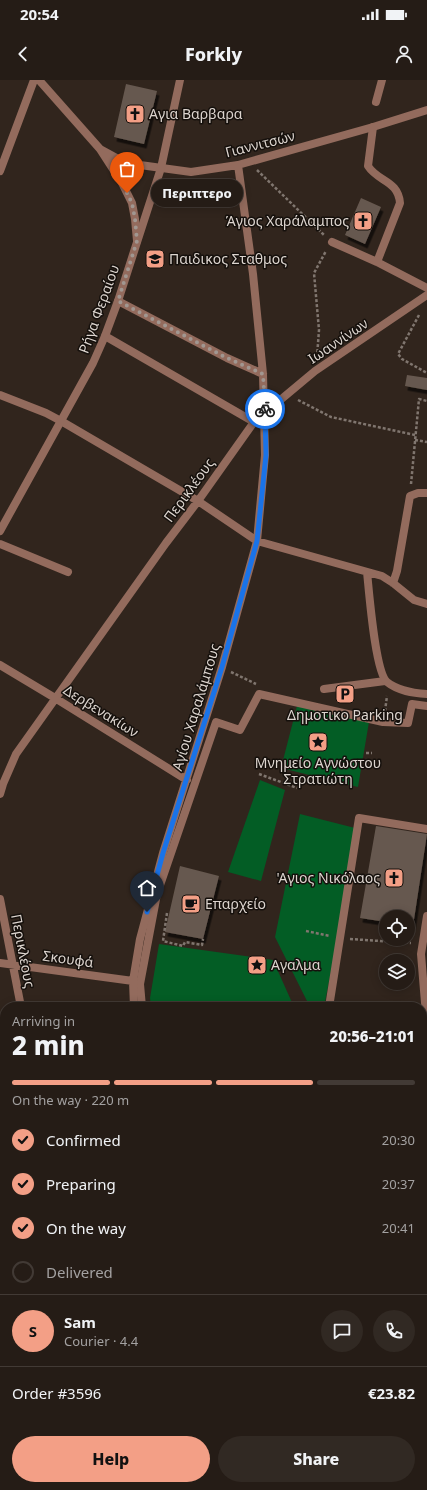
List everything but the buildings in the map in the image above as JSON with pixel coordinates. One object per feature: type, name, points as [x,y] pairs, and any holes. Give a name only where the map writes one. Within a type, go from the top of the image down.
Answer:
[{"type":"street","points":[[0,171],[34,80]]},
{"type":"street","name":"Γιαννιτσών","points":[[40,80],[100,149],[122,183],[132,203],[137,241]]},
{"type":"street","name":"Ρήγα Φεραίου","points":[[0,531],[93,363],[105,336],[118,301],[161,168],[180,80]]},
{"type":"street","points":[[376,102],[382,80]]},
{"type":"street","name":"Γιαννιτσών","points":[[100,149],[122,162],[191,172],[238,165],[373,127],[427,110]]},
{"type":"street","points":[[373,127],[368,166],[371,171],[396,190],[400,196],[400,203],[378,262]]},
{"type":"street","points":[[238,165],[253,274],[263,374],[265,412]]},
{"type":"street","points":[[332,242],[378,262],[427,288]]},
{"type":"street","name":"Ιωαννίνων","points":[[265,412],[315,371],[427,295]]},
{"type":"street","points":[[118,301],[227,358],[263,374]]},
{"type":"street","points":[[105,336],[254,422]]},
{"type":"street","points":[[0,395],[46,412],[198,501],[257,541],[382,576],[414,600],[427,604]]},
{"type":"street","name":"Περικλέους","points":[[0,794],[16,754],[254,422],[265,412]]},
{"type":"street","name":"Αγίου Χαραλάμπους","points":[[134,1002],[133,981],[140,939],[150,898],[222,667],[257,541],[266,455],[265,412]]},
{"type":"street","points":[[393,583],[397,571],[410,496],[418,493],[427,493]]},
{"type":"street","points":[[0,544],[68,572]]},
{"type":"street","points":[[367,572],[376,654],[385,681]]},
{"type":"street","name":"Δερβενακίων","points":[[0,665],[187,780]]},
{"type":"street","points":[[324,689],[385,681],[395,687],[410,692],[427,694]]},
{"type":"street","points":[[142,1002],[140,984],[157,894],[216,722],[240,730],[259,694],[384,722],[408,723],[412,704],[427,706]]},
{"type":"street","points":[[330,1002],[360,818],[427,828]]},
{"type":"street","name":"Περικλέους","points":[[0,899],[20,1002]]},
{"type":"street","points":[[426,1002],[424,955],[422,944],[427,916]]},
{"type":"street","name":"Σκουφά","points":[[0,963],[133,981]]},
{"type":"path","points":[[248,162],[332,242],[314,273],[319,330],[315,371]]},
{"type":"path","points":[[420,314],[398,354],[402,359],[427,373]]},
{"type":"path","points":[[287,395],[331,417],[415,435]]},
{"type":"path","points":[[410,496],[418,399],[427,401]]},
{"type":"path","points":[[415,440],[427,442]]},
{"type":"path","points":[[366,753],[372,753]]},
{"type":"path","points":[[259,774],[297,788]]},
{"type":"path","points":[[168,906],[163,941],[183,946],[185,942],[202,945],[203,939]]},
{"type":"path","points":[[306,931],[340,938],[422,944]]},
{"type":"green space","points":[[297,706],[369,722],[358,787],[281,768]]},
{"type":"green space","points":[[260,780],[285,790],[261,881],[228,872]]},
{"type":"green space","points":[[300,814],[359,829],[325,1002],[308,1002],[275,937]]},
{"type":"green space","points":[[159,944],[273,960],[292,1002],[150,1002]]},
{"type":"way so far","points":[[127,193],[132,203],[137,241],[118,301],[227,358],[263,374],[265,409]]},
{"type":"place","name":"Αγια Βαρβαρα","points":[[135,114]]},
{"type":"place","name":"Περιπτερο","points":[[127,193]]},
{"type":"place","name":"Άγιος Χαράλαμπος","points":[[363,221]]},
{"type":"place","name":"Παιδικος Σταθμος","points":[[155,259]]},
{"type":"place","name":"Δημοτικο Parking","points":[[345,694]]},
{"type":"place","name":"Μνημείο Αγνώστου Στρατιώτη","points":[[318,742]]},
{"type":"place","name":"'Αγιος Νικόλαος","points":[[394,878]]},
{"type":"place","name":"Επαρχείο","points":[[191,904]]},
{"type":"place","name":"Αγαλμα","points":[[257,965]]},
{"type":"route","points":[[147,912],[163,853],[222,667],[257,541],[266,455],[265,409]]}]
